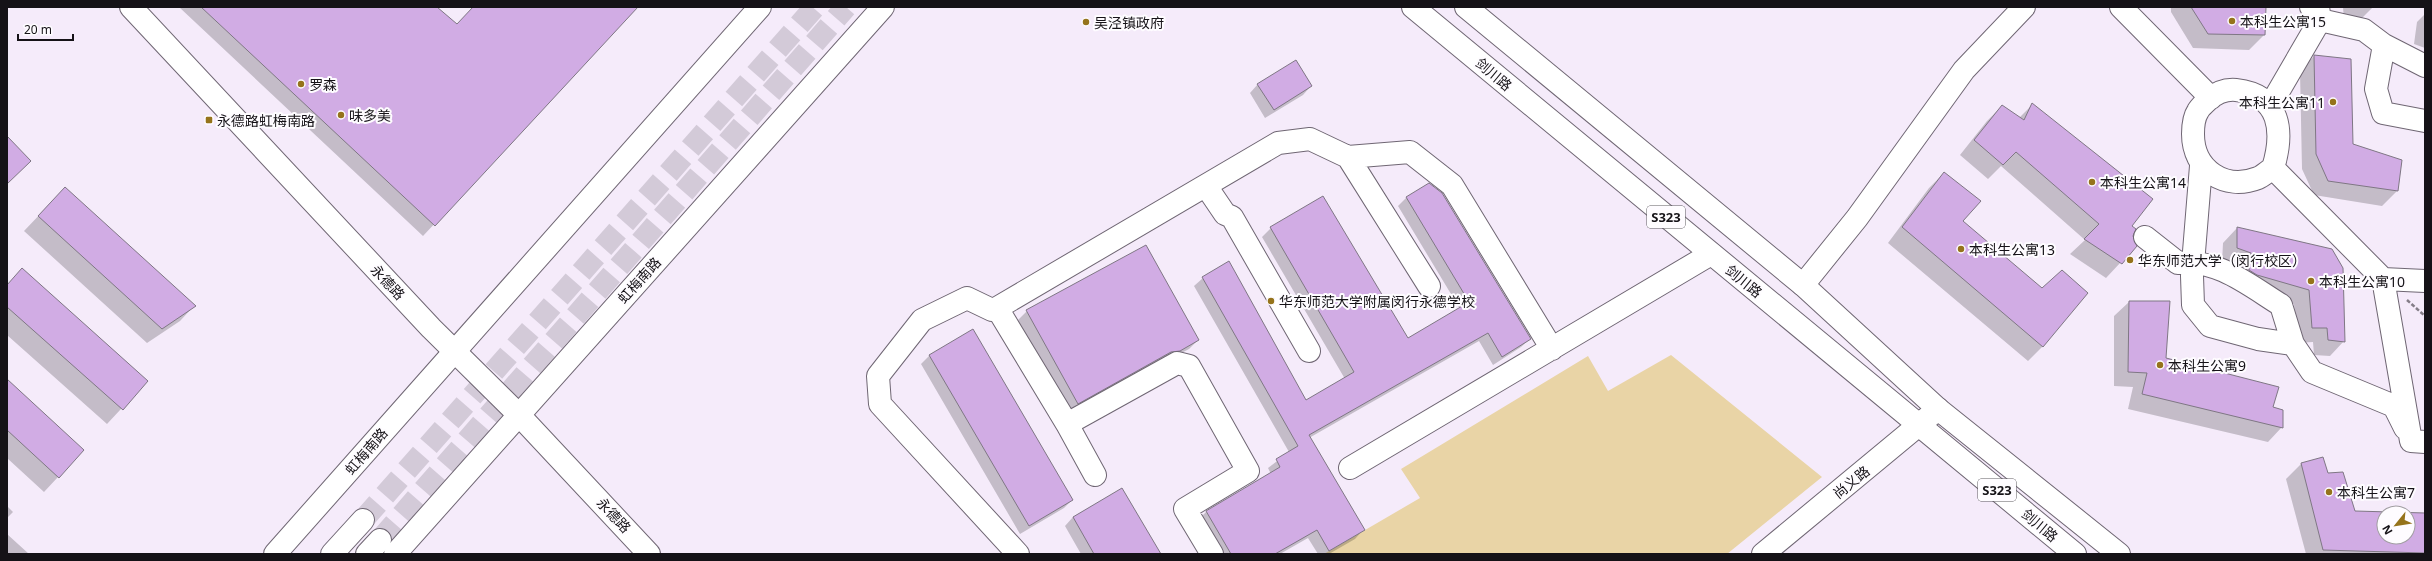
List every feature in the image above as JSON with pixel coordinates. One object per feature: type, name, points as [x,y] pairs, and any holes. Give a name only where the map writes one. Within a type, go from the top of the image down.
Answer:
[{"type":"main road","name":"永德路","points":[[131,7],[454,352],[519,415],[649,554]]},
{"type":"main road","name":"虹梅南路","points":[[275,554],[760,7]]},
{"type":"main road","name":"虹梅南路","points":[[381,549],[519,415],[883,7]]},
{"type":"main road","name":"剑川路","points":[[1413,7],[2075,554]]},
{"type":"main road","name":"剑川路","points":[[1466,7],[1803,285],[1938,410],[2119,554]]},
{"type":"main road","points":[[1803,285],[1852,224],[1964,70],[2024,7]]},
{"type":"main road","points":[[2121,7],[2211,98]]},
{"type":"main road","points":[[2270,106],[2316,11],[2364,30],[2384,45],[2425,66]]},
{"type":"main road","points":[[2384,45],[2376,89],[2383,113],[2425,121]]},
{"type":"main road","points":[[2222,91],[2250,92],[2270,106],[2278,122],[2279,146],[2273,168],[2258,178],[2240,182],[2217,178],[2202,166],[2193,146],[2193,126],[2198,110],[2211,98],[2222,91]]},
{"type":"main road","points":[[1095,475],[1067,424],[997,308],[1278,143],[1310,140],[1348,157],[1410,152],[1452,185],[1552,349]]},
{"type":"main road","points":[[1348,157],[1429,286]]},
{"type":"main road","points":[[2202,166],[2193,261],[2193,305],[2210,326],[2258,340],[2293,344]]},
{"type":"main road","points":[[2273,168],[2383,279],[2420,438]]},
{"type":"main road","points":[[1206,186],[1225,214],[1232,217],[1309,351]]},
{"type":"main road","points":[[2145,237],[2178,263],[2193,261],[2224,270],[2281,305],[2293,344],[2312,372],[2394,406],[2420,438]]},
{"type":"main road","points":[[1350,468],[1711,254]]},
{"type":"main road","points":[[2383,279],[2425,281]]},
{"type":"main road","points":[[992,310],[967,298],[922,320],[878,376],[880,404],[1018,554]]},
{"type":"main road","points":[[1067,424],[1177,363],[1189,366],[1248,471],[1185,509],[1212,554]]},
{"type":"main road","name":"尚义路","points":[[1763,554],[1938,410]]},
{"type":"main road","points":[[332,554],[363,520]]},
{"type":"shaded area","points":[[1671,355],[1822,477],[1727,554],[1324,554],[1420,498],[1401,469],[1588,356],[1608,391]]},
{"type":"building","points":[[201,7],[437,7],[457,24],[473,7],[638,7],[435,226]]},
{"type":"building","name":"本科生公寓15","points":[[2191,7],[2266,7],[2265,35],[2208,34]]},
{"type":"building","name":"本科生公寓11","points":[[2314,55],[2351,59],[2353,144],[2402,160],[2398,191],[2328,181],[2316,154]]},
{"type":"building","points":[[1296,60],[1312,86],[1274,110],[1257,84]]},
{"type":"building","name":"本科生公寓14","points":[[2032,103],[2153,199],[2132,226],[2136,229],[2133,236],[2137,246],[2122,264],[2084,239],[2099,224],[2016,152],[2003,165],[1974,140],[2002,105],[2024,120]]},
{"type":"building","points":[[7,136],[31,161],[7,184]]},
{"type":"building","name":"本科生公寓13","points":[[1944,172],[1981,201],[1963,221],[2042,288],[2062,270],[2088,293],[2043,347],[1902,227]]},
{"type":"building","points":[[1429,183],[1442,193],[1531,339],[1502,357],[1488,333],[1309,435],[1365,530],[1329,551],[1317,530],[1275,554],[1231,554],[1206,511],[1280,467],[1276,459],[1298,446],[1202,277],[1229,261],[1306,400],[1354,372],[1270,227],[1323,196],[1408,338],[1469,302],[1406,197]]},
{"type":"building","points":[[65,187],[196,306],[162,329],[38,216]]},
{"type":"building","name":"本科生公寓10","points":[[2237,227],[2332,249],[2343,268],[2345,342],[2328,340],[2327,328],[2312,328],[2309,290],[2257,275],[2249,270],[2251,253],[2237,248]]},
{"type":"building","points":[[1146,245],[1199,340],[1180,351],[1171,352],[1078,404],[1026,310]]},
{"type":"building","points":[[22,268],[148,381],[123,410],[7,307],[7,285]]},
{"type":"building","name":"本科生公寓9","points":[[2129,301],[2170,301],[2166,358],[2279,387],[2273,407],[2283,410],[2283,428],[2142,394],[2147,373],[2128,372]]},
{"type":"building","points":[[973,329],[1073,500],[1029,526],[929,355]]},
{"type":"building","points":[[7,379],[84,450],[59,478],[7,430]]},
{"type":"building","name":"本科生公寓7","points":[[2323,457],[2328,473],[2343,472],[2355,511],[2376,512],[2376,545],[2416,545],[2416,513],[2425,513],[2425,553],[2323,550],[2301,463]]},
{"type":"building","points":[[1122,488],[1161,554],[1094,554],[1073,517]]},
{"type":"tunnel","points":[[363,520],[815,7]]},
{"type":"tunnel","points":[[380,540],[846,7]]},
{"type":"place","name":"本科生公寓15","points":[[2232,21]]},
{"type":"place","name":"吴泾镇政府","points":[[1086,22]]},
{"type":"place","name":"罗森","points":[[301,84]]},
{"type":"place","name":"本科生公寓11","points":[[2333,102]]},
{"type":"place","name":"味多美","points":[[341,115]]},
{"type":"place","name":"永德路虹梅南路","points":[[209,120]]},
{"type":"place","name":"本科生公寓14","points":[[2092,182]]},
{"type":"place","name":"本科生公寓13","points":[[1961,249]]},
{"type":"place","name":"华东师范大学（闵行校区）","points":[[2130,260]]},
{"type":"place","name":"本科生公寓10","points":[[2311,281]]},
{"type":"place","name":"华东师范大学附属闵行永德学校","points":[[1271,301]]},
{"type":"place","name":"本科生公寓9","points":[[2160,365]]},
{"type":"place","name":"本科生公寓7","points":[[2329,492]]}]
